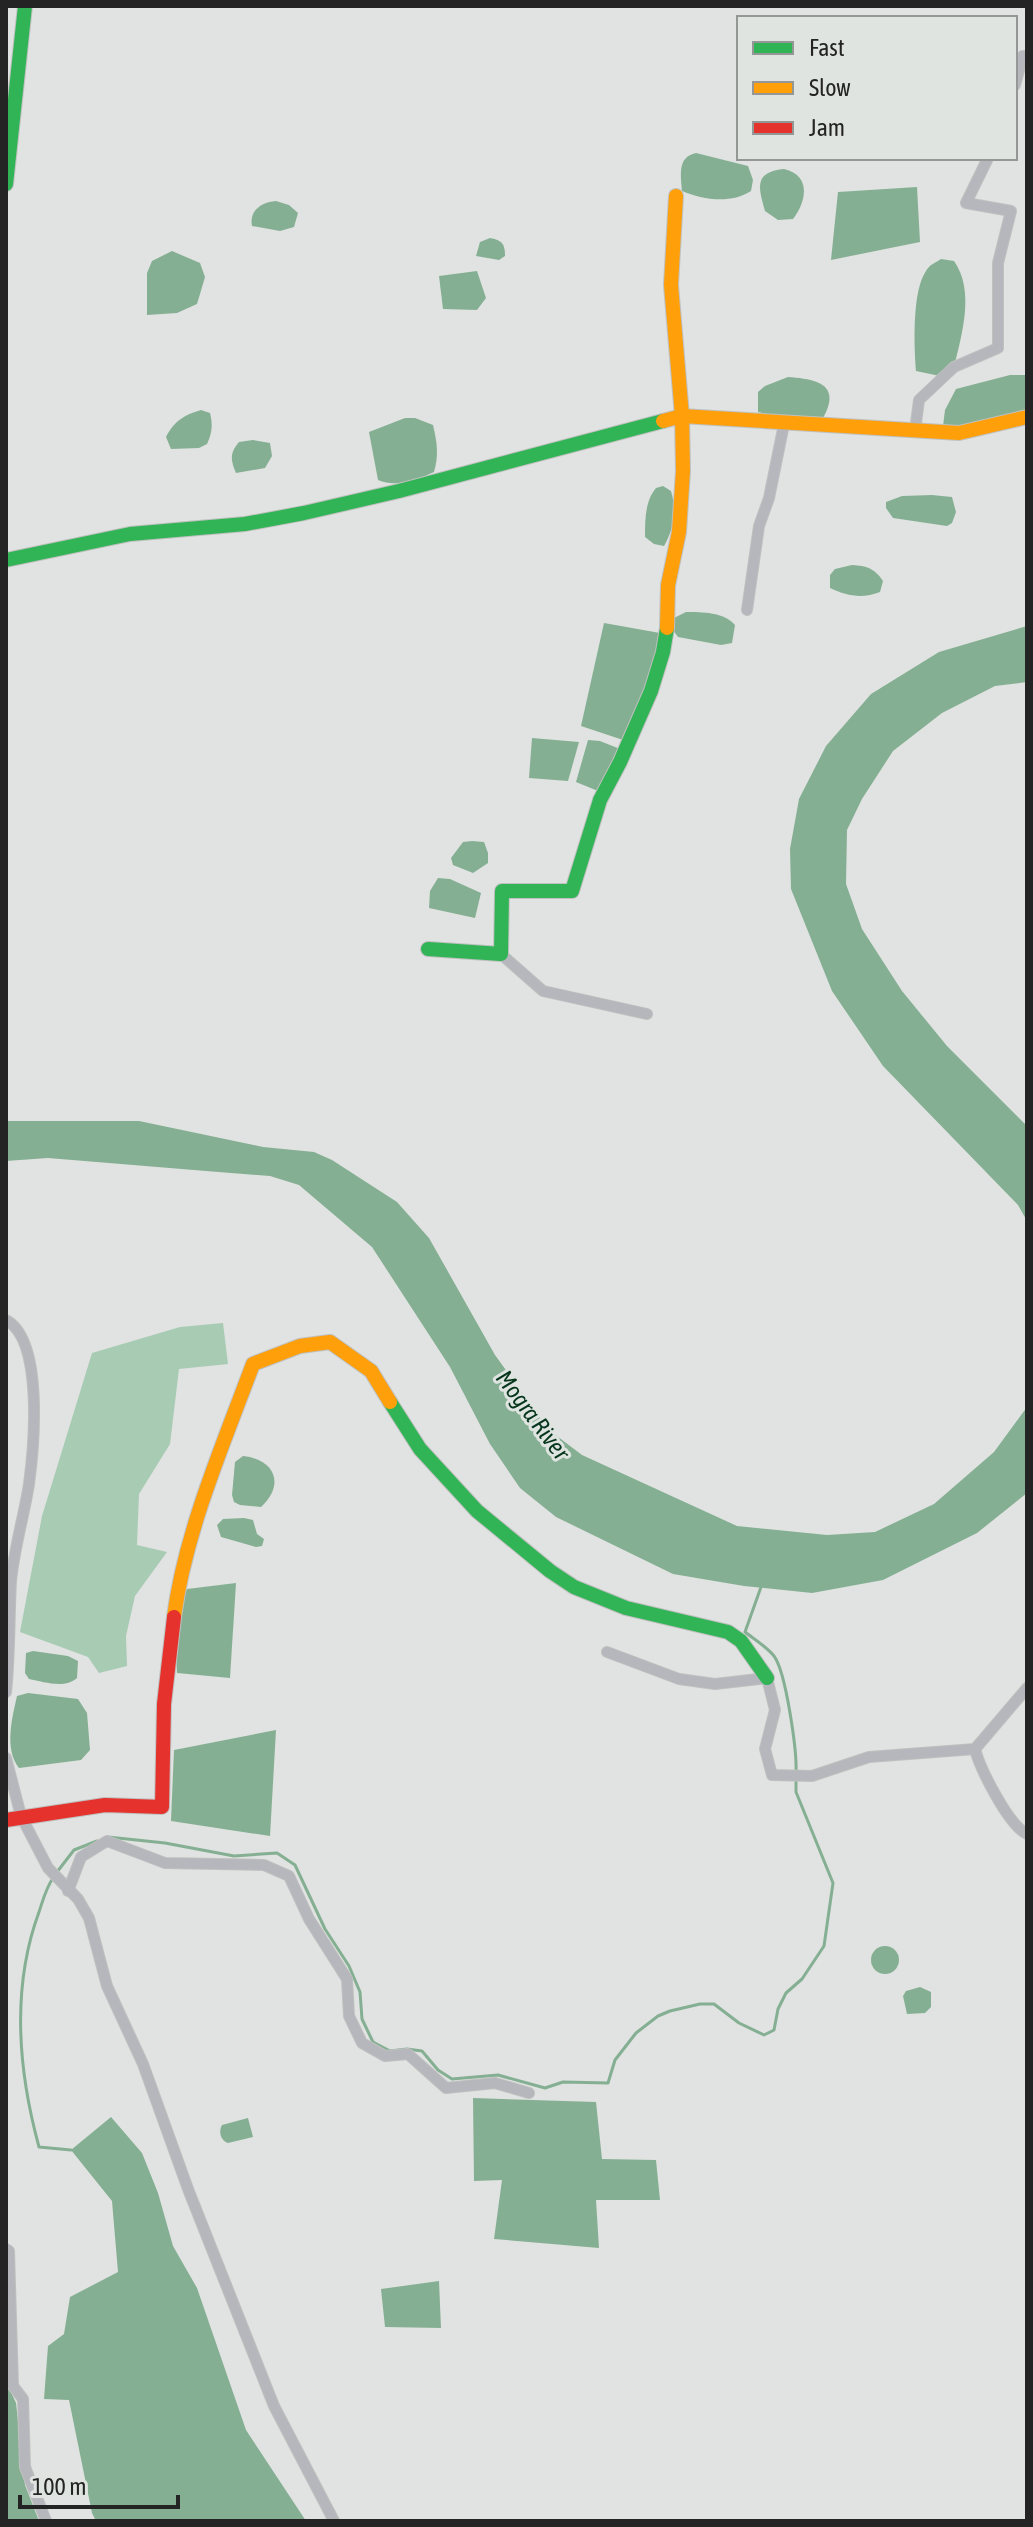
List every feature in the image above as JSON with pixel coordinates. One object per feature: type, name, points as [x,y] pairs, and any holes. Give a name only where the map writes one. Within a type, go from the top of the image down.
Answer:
[{"type":"street","points":[[6,184],[25,6]]},
{"type":"street","points":[[1017,78],[1023,56],[1027,56]]},
{"type":"street","points":[[915,431],[919,400],[954,367],[998,348],[998,263],[1011,211],[966,203],[987,160]]},
{"type":"street","points":[[501,954],[502,891],[572,891],[600,800],[651,691],[663,652],[668,620],[668,585],[679,532],[682,416],[671,285],[676,196]]},
{"type":"street","points":[[6,560],[130,534],[245,524],[304,513],[682,416],[959,433],[1027,417]]},
{"type":"street","points":[[747,610],[759,526],[769,498],[784,424]]},
{"type":"street","points":[[428,949],[501,954],[543,991],[647,1014]]},
{"type":"street","points":[[6,1320],[14,1324],[30,1355],[34,1405],[29,1483],[11,1580],[11,1646],[6,1692]]},
{"type":"street","points":[[13,1818],[105,1805],[162,1807],[164,1704],[170,1641],[177,1596],[206,1490],[253,1364],[300,1346],[330,1342],[371,1371],[420,1449],[477,1511],[550,1571],[574,1587],[626,1608],[728,1632],[741,1641],[767,1678],[775,1710],[765,1749],[772,1775],[812,1776],[869,1757],[975,1749],[1027,1688]]},
{"type":"street","points":[[607,1652],[679,1679],[715,1684],[767,1678]]},
{"type":"street","points":[[975,1749],[979,1764],[1007,1815],[1027,1834]]},
{"type":"street","points":[[6,1758],[13,1818],[48,1868],[78,1899],[89,1918],[107,1986],[143,2064],[188,2189],[274,2406],[334,2521]]},
{"type":"street","points":[[68,1891],[81,1857],[107,1841],[165,1863],[264,1865],[289,1876],[309,1919],[347,1979],[349,2016],[362,2043],[385,2056],[408,2054],[446,2088],[495,2083],[529,2093]]},
{"type":"street","points":[[6,2249],[9,2251],[13,2386],[23,2399],[25,2467],[46,2521]]},
{"type":"shaded area","points":[[223,1323],[228,1364],[179,1369],[170,1444],[139,1494],[137,1545],[167,1552],[135,1596],[126,1636],[127,1666],[99,1673],[88,1657],[20,1632],[42,1516],[92,1353],[180,1327]]},
{"type":"water","points":[[696,153],[748,166],[753,180],[751,191],[735,198],[717,199],[682,191],[683,163]]},
{"type":"water","points":[[784,169],[799,177],[804,190],[793,219],[778,220],[765,211],[760,188],[767,173]]},
{"type":"water","points":[[917,187],[920,242],[831,260],[838,192]]},
{"type":"water","points":[[276,201],[289,205],[298,213],[294,227],[280,231],[252,226],[255,211],[266,203]]},
{"type":"water","points":[[490,238],[500,241],[503,246],[505,256],[499,260],[476,256],[480,242]]},
{"type":"water","points":[[172,251],[200,263],[205,277],[197,304],[177,313],[147,315],[147,273],[152,261]]},
{"type":"water","points":[[941,259],[954,261],[960,273],[965,313],[954,367],[940,376],[916,371],[915,334],[921,280],[929,267]]},
{"type":"water","points":[[477,271],[486,298],[477,310],[443,309],[439,276]]},
{"type":"water","points":[[1010,375],[1027,375],[1027,410],[962,430],[943,426],[945,410],[956,389]]},
{"type":"water","points":[[788,377],[808,379],[828,391],[828,407],[823,418],[792,420],[758,412],[758,392]]},
{"type":"water","points":[[201,410],[210,413],[211,417],[212,429],[207,444],[199,448],[171,449],[166,437],[172,427]]},
{"type":"water","points":[[405,418],[415,418],[433,425],[437,448],[434,472],[399,483],[378,480],[369,432]]},
{"type":"water","points":[[253,440],[270,443],[272,456],[265,468],[236,473],[232,460],[234,450],[239,442]]},
{"type":"water","points":[[663,486],[671,491],[674,512],[664,546],[654,544],[645,537],[650,499],[656,488]]},
{"type":"water","points":[[902,496],[952,497],[956,512],[952,523],[947,526],[893,518],[886,508],[886,502]]},
{"type":"water","points":[[852,565],[873,570],[883,581],[880,592],[855,596],[830,588],[830,575],[835,569]]},
{"type":"water","points":[[686,612],[725,617],[735,625],[732,643],[721,645],[678,637],[670,626],[674,618]]},
{"type":"water","points":[[604,623],[660,633],[655,668],[623,740],[581,726]]},
{"type":"water","points":[[1027,626],[1027,682],[995,686],[942,713],[893,751],[862,799],[847,830],[846,884],[862,929],[902,991],[947,1046],[1027,1126],[1027,1221],[1018,1205],[883,1066],[832,991],[791,889],[790,849],[799,799],[826,746],[871,694],[939,652]]},
{"type":"water","points":[[532,738],[579,742],[568,781],[529,778]]},
{"type":"water","points":[[588,740],[620,749],[598,791],[576,782]]},
{"type":"water","points":[[463,842],[484,842],[488,853],[488,863],[473,873],[453,865],[451,858]]},
{"type":"water","points":[[438,878],[450,879],[481,893],[475,918],[429,908],[430,891]]},
{"type":"water","name":"Mogra River","points":[[6,1121],[139,1121],[263,1147],[314,1152],[332,1160],[397,1202],[429,1238],[495,1355],[549,1430],[582,1455],[737,1526],[827,1535],[875,1532],[934,1504],[994,1452],[1027,1407],[1027,1493],[977,1533],[883,1580],[812,1593],[673,1574],[556,1517],[520,1488],[490,1444],[450,1367],[372,1247],[299,1185],[270,1176],[48,1158],[6,1161]]},
{"type":"water","points":[[243,1456],[262,1462],[273,1474],[273,1490],[261,1507],[234,1502],[235,1462]]},
{"type":"water","points":[[223,1519],[253,1520],[257,1534],[264,1539],[262,1546],[221,1537],[217,1525]]},
{"type":"water","points":[[236,1583],[230,1678],[177,1673],[174,1617],[187,1589]]},
{"type":"water","points":[[33,1651],[68,1656],[78,1661],[77,1678],[60,1684],[29,1679],[25,1673],[26,1653]]},
{"type":"water","points":[[28,1693],[78,1699],[87,1713],[90,1750],[81,1760],[19,1768],[10,1743],[11,1723],[17,1696]]},
{"type":"water","points":[[276,1730],[270,1836],[171,1821],[174,1750]]},
{"type":"water","points":[[885,1946],[895,1950],[899,1960],[895,1970],[885,1974],[875,1970],[871,1960],[875,1950]]},
{"type":"water","points":[[920,1987],[931,1992],[931,2007],[925,2013],[907,2014],[903,1996],[906,1991]]},
{"type":"water","points":[[473,2098],[596,2102],[602,2159],[656,2160],[660,2200],[596,2200],[599,2248],[494,2239],[502,2180],[474,2181]]},
{"type":"water","points":[[111,2117],[142,2153],[158,2193],[173,2246],[197,2288],[246,2430],[306,2521],[96,2521],[92,2513],[69,2400],[44,2399],[48,2346],[64,2334],[70,2297],[118,2272],[112,2201],[71,2150]]},
{"type":"water","points":[[248,2118],[253,2137],[228,2143],[224,2140],[220,2133],[222,2125]]},
{"type":"water","points":[[439,2281],[441,2328],[385,2327],[381,2289]]},
{"type":"water","points":[[6,2388],[9,2388],[16,2403],[25,2485],[39,2521],[6,2521]]},
{"type":"waterway","points":[[761,1587],[745,1632],[774,1656],[783,1678],[795,1747],[796,1772]]},
{"type":"waterway","points":[[108,1837],[165,1843],[234,1856],[277,1853],[295,1865],[325,1929],[349,1966],[360,1992],[362,2019],[373,2042],[390,2051],[422,2051],[438,2070],[452,2079],[498,2075],[545,2088],[563,2082],[608,2083],[615,2060],[636,2033],[670,2011],[714,2004],[739,2023],[764,2035],[774,2030],[778,2009],[786,1993],[802,1979],[824,1946],[833,1883],[796,1792],[796,1780]]},
{"type":"waterway","points":[[57,1872],[74,1850],[97,1841]]},
{"type":"waterway","points":[[53,1878],[39,1912],[24,1970],[22,2059],[39,2147],[71,2150]]},
{"type":"traffic: fast","points":[[6,184],[25,6]]},
{"type":"traffic: fast","points":[[6,560],[130,534],[245,524],[304,513],[663,421]]},
{"type":"traffic: fast","points":[[428,949],[501,954],[502,891],[572,891],[600,800],[651,691],[667,628]]},
{"type":"traffic: fast","points":[[390,1402],[420,1449],[477,1511],[550,1571],[574,1587],[626,1608],[728,1632],[741,1641],[767,1678]]},
{"type":"traffic: slow","points":[[667,628],[668,585],[679,532],[683,471],[682,416],[671,285],[676,196]]},
{"type":"traffic: slow","points":[[663,421],[682,416],[959,433],[1027,417]]},
{"type":"traffic: slow","points":[[174,1617],[196,1521],[253,1364],[300,1346],[330,1342],[371,1371],[390,1402]]},
{"type":"traffic: jam","points":[[6,1820],[105,1805],[162,1807],[164,1704],[174,1617]]}]
